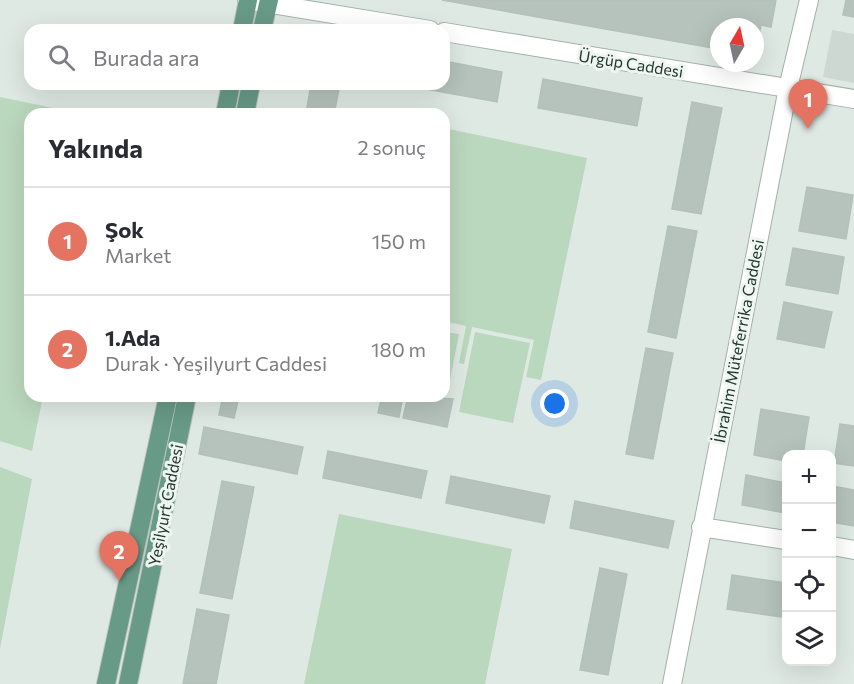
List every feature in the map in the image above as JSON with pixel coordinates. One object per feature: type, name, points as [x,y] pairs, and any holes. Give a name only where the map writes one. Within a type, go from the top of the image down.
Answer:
[{"type":"main road","points":[[243,24],[248,0]]},
{"type":"main road","points":[[263,24],[268,2]]},
{"type":"main road","points":[[226,108],[230,90]]},
{"type":"main road","points":[[246,108],[250,90]]},
{"type":"main road","name":"Yeşilyurt Caddesi","points":[[106,684],[167,402]]},
{"type":"main road","name":"Yeşilyurt Caddesi","points":[[128,684],[185,402]]},
{"type":"main road","points":[[154,460],[174,465]]},
{"type":"street","points":[[248,0],[395,24]]},
{"type":"street","name":"İbrahim Müteferrika Caddesi","points":[[672,684],[788,88],[809,0]]},
{"type":"street","name":"Ürgüp Caddesi","points":[[450,33],[854,99]]},
{"type":"street","points":[[701,527],[782,539]]},
{"type":"street","points":[[836,547],[854,550]]},
{"type":"shaded area","points":[[832,30],[854,34],[854,83],[823,77]]},
{"type":"green space","points":[[0,97],[53,108],[24,108],[24,402],[42,402],[32,451],[0,441]]},
{"type":"green space","points":[[450,129],[587,158],[541,380],[526,377],[534,340],[472,327],[464,364],[459,363],[466,326],[450,322]]},
{"type":"green space","points":[[475,332],[530,343],[513,423],[459,412]]},
{"type":"green space","points":[[450,333],[459,334],[450,380]]},
{"type":"green space","points":[[0,467],[32,479],[0,649]]},
{"type":"green space","points":[[339,514],[512,549],[485,684],[304,684]]},
{"type":"building","points":[[442,0],[776,0],[771,27],[764,26],[764,18],[710,18],[710,47]]},
{"type":"building","points":[[846,0],[854,0],[854,17],[843,15]]},
{"type":"building","points":[[450,62],[502,72],[497,102],[431,90],[450,90]]},
{"type":"building","points":[[543,79],[642,98],[637,126],[538,108]]},
{"type":"building","points":[[310,90],[339,90],[335,108],[307,108]]},
{"type":"building","points":[[692,102],[722,108],[701,214],[672,209]]},
{"type":"building","points":[[807,187],[853,195],[846,239],[799,231]]},
{"type":"building","points":[[668,226],[697,231],[676,338],[648,332]]},
{"type":"building","points":[[793,248],[844,257],[838,294],[786,285]]},
{"type":"building","points":[[784,302],[832,312],[824,348],[777,339]]},
{"type":"building","points":[[646,348],[673,353],[653,459],[626,454]]},
{"type":"building","points":[[450,399],[453,399],[447,427],[403,418],[407,402],[450,402]]},
{"type":"building","points":[[222,402],[238,402],[234,418],[219,415]]},
{"type":"building","points":[[381,402],[402,402],[399,417],[378,413]]},
{"type":"building","points":[[761,409],[809,417],[804,450],[782,450],[782,460],[754,455]]},
{"type":"building","points":[[840,424],[854,426],[854,466],[836,463]]},
{"type":"building","points":[[204,427],[303,447],[297,474],[199,454]]},
{"type":"building","points":[[328,451],[427,471],[421,498],[323,478]]},
{"type":"building","points":[[746,475],[782,482],[782,512],[742,505]]},
{"type":"building","points":[[451,476],[550,496],[544,523],[446,503]]},
{"type":"building","points":[[222,481],[254,487],[232,599],[200,593]]},
{"type":"building","points":[[836,487],[854,490],[854,526],[836,523]]},
{"type":"building","points":[[575,501],[674,521],[668,548],[570,528]]},
{"type":"building","points":[[600,568],[627,574],[608,675],[580,670]]},
{"type":"building","points":[[732,575],[782,582],[781,617],[727,609]]},
{"type":"building","points":[[197,609],[229,615],[216,684],[183,684]]},
{"type":"place","name":"Şok","points":[[808,129]]},
{"type":"place","name":"1.Ada","points":[[119,581]]}]
